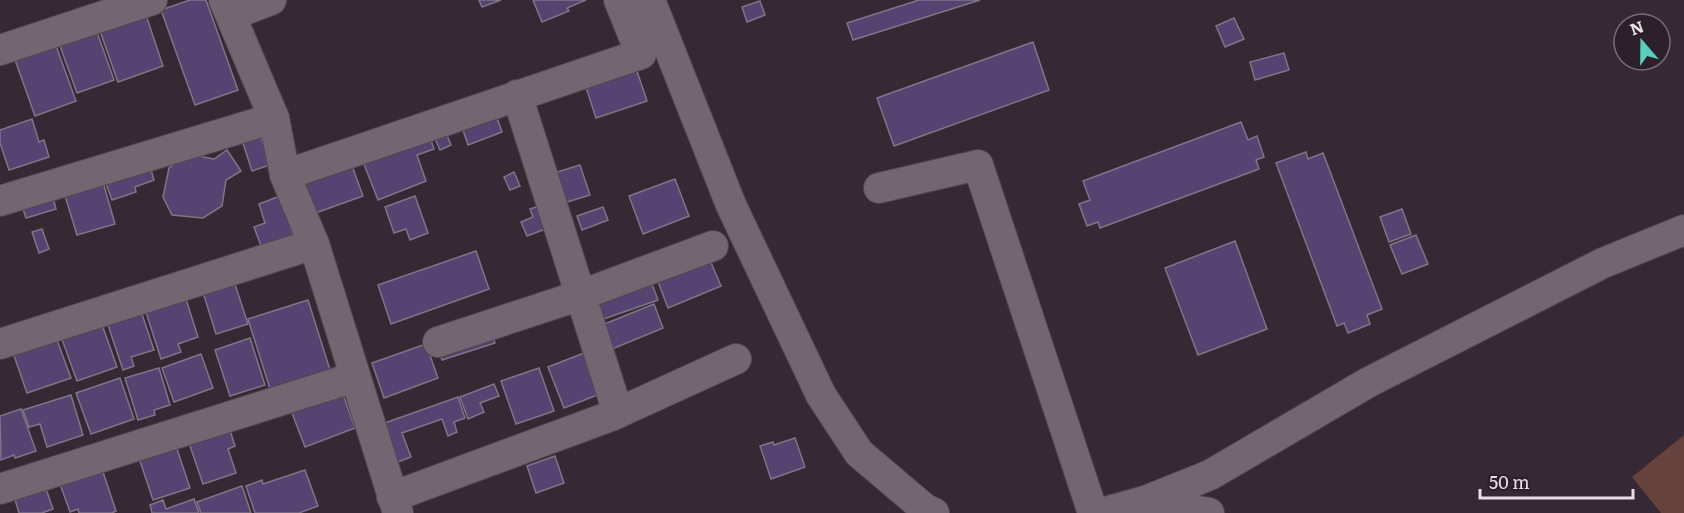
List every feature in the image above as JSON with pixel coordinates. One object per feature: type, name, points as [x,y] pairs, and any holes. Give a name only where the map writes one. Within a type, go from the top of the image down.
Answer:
[{"type":"street","points":[[0,50],[152,0]]},
{"type":"street","points":[[271,0],[227,7],[274,118],[285,175],[314,244],[395,505],[618,413],[736,359]]},
{"type":"street","points":[[285,175],[641,54],[619,0]]},
{"type":"street","points":[[650,0],[731,205],[821,395],[859,453],[925,509],[934,513]]},
{"type":"street","points":[[517,96],[618,413]]},
{"type":"street","points":[[0,201],[274,118]]},
{"type":"street","points":[[879,188],[978,165],[1094,513]]},
{"type":"street","points":[[1102,513],[1145,501],[1210,475],[1369,382],[1603,263],[1684,230]]},
{"type":"street","points":[[0,344],[314,244]]},
{"type":"street","points":[[438,342],[581,295],[713,246]]},
{"type":"street","points":[[0,489],[355,377]]},
{"type":"street","points":[[1145,501],[1209,513]]},
{"type":"shaded area","points":[[1684,435],[1684,513],[1661,513],[1632,477]]},
{"type":"building","points":[[190,0],[206,0],[238,90],[195,105],[161,10]]},
{"type":"building","points":[[479,0],[501,0],[482,7]]},
{"type":"building","points":[[533,0],[586,0],[567,8],[569,11],[542,22]]},
{"type":"building","points":[[919,0],[980,0],[853,40],[847,23]]},
{"type":"building","points":[[760,1],[765,15],[747,22],[742,7]]},
{"type":"building","points":[[146,15],[163,66],[118,82],[100,31]]},
{"type":"building","points":[[1234,18],[1244,39],[1225,47],[1216,26]]},
{"type":"building","points":[[97,32],[114,80],[77,93],[60,46]]},
{"type":"building","points":[[1033,42],[1049,90],[894,146],[877,98]]},
{"type":"building","points":[[55,43],[76,101],[35,116],[14,57]]},
{"type":"building","points":[[1284,53],[1289,70],[1255,80],[1250,62]]},
{"type":"building","points":[[633,59],[647,101],[596,118],[582,75]]},
{"type":"building","points":[[495,112],[502,132],[468,145],[461,124]]},
{"type":"building","points":[[32,119],[39,142],[44,140],[49,157],[9,170],[0,143],[0,130]]},
{"type":"building","points":[[1241,122],[1248,140],[1257,136],[1264,157],[1256,160],[1259,169],[1100,228],[1098,222],[1087,226],[1079,204],[1090,200],[1083,181]]},
{"type":"building","points":[[443,125],[451,145],[440,150],[431,130]]},
{"type":"building","points":[[258,128],[270,165],[252,171],[240,134]]},
{"type":"building","points":[[427,129],[434,149],[417,155],[426,181],[378,200],[360,154]]},
{"type":"building","points":[[227,150],[241,171],[226,180],[222,206],[203,218],[172,215],[163,197],[169,168],[188,154],[214,159]]},
{"type":"building","points":[[1306,152],[1308,159],[1323,153],[1382,309],[1367,315],[1370,324],[1348,333],[1344,323],[1337,326],[1276,163]]},
{"type":"building","points":[[148,159],[154,180],[135,187],[136,192],[112,200],[103,175]]},
{"type":"building","points":[[351,163],[363,196],[310,215],[298,181]]},
{"type":"building","points":[[580,165],[590,195],[564,203],[554,173]]},
{"type":"building","points":[[514,172],[520,186],[510,190],[504,177]]},
{"type":"building","points":[[101,175],[115,224],[77,235],[62,186]]},
{"type":"building","points":[[675,179],[689,216],[643,234],[629,196]]},
{"type":"building","points":[[52,194],[56,209],[26,218],[21,203]]},
{"type":"building","points":[[280,196],[293,235],[261,246],[254,227],[265,223],[259,204]]},
{"type":"building","points":[[415,196],[428,233],[410,240],[406,229],[394,233],[385,207]]},
{"type":"building","points":[[539,206],[548,228],[527,236],[521,222],[533,217],[530,209]]},
{"type":"building","points":[[603,207],[608,220],[582,230],[577,216]]},
{"type":"building","points":[[1402,209],[1411,234],[1389,242],[1380,217]]},
{"type":"building","points":[[42,229],[49,249],[39,253],[32,232]]},
{"type":"building","points":[[1416,235],[1428,264],[1402,274],[1390,245]]},
{"type":"building","points":[[1235,241],[1267,329],[1198,355],[1165,268]]},
{"type":"building","points":[[476,251],[489,289],[391,324],[378,285]]},
{"type":"building","points":[[707,253],[721,286],[668,308],[655,274]]},
{"type":"building","points":[[232,275],[248,324],[216,334],[201,286]]},
{"type":"building","points":[[650,279],[658,300],[595,322],[588,301]]},
{"type":"building","points":[[184,293],[198,337],[178,344],[181,352],[161,359],[144,306]]},
{"type":"building","points":[[308,300],[331,373],[271,392],[248,319]]},
{"type":"building","points":[[654,304],[663,328],[612,349],[602,325]]},
{"type":"building","points":[[140,308],[154,350],[131,357],[134,366],[123,370],[106,319]]},
{"type":"building","points":[[99,316],[117,367],[77,381],[59,331]]},
{"type":"building","points":[[491,331],[495,343],[442,360],[438,348]]},
{"type":"building","points":[[54,332],[71,378],[27,393],[11,347]]},
{"type":"building","points":[[250,338],[265,385],[230,396],[215,350]]},
{"type":"building","points":[[426,344],[438,378],[384,398],[372,363]]},
{"type":"building","points":[[589,351],[605,392],[564,408],[548,367]]},
{"type":"building","points":[[201,354],[213,388],[174,402],[162,368]]},
{"type":"building","points":[[159,368],[170,405],[154,410],[155,415],[138,420],[125,378]]},
{"type":"building","points":[[539,368],[554,411],[516,424],[501,381]]},
{"type":"building","points":[[120,378],[134,419],[91,434],[76,393]]},
{"type":"building","points":[[494,384],[499,396],[480,403],[484,412],[468,419],[460,397]]},
{"type":"building","points":[[341,389],[355,428],[305,447],[290,408]]},
{"type":"building","points":[[71,395],[83,435],[47,447],[40,424],[29,427],[23,410]]},
{"type":"building","points":[[458,397],[465,418],[454,422],[457,432],[448,436],[442,419],[402,433],[411,457],[395,463],[382,424]]},
{"type":"building","points":[[21,409],[36,451],[1,460],[0,416]]},
{"type":"building","points":[[229,427],[235,446],[228,449],[236,473],[203,484],[188,440]]},
{"type":"building","points":[[795,438],[805,467],[771,479],[760,446],[773,442],[774,445]]},
{"type":"building","points":[[175,443],[190,488],[153,500],[138,455]]},
{"type":"building","points":[[555,456],[564,483],[536,493],[527,466]]},
{"type":"building","points":[[101,466],[116,511],[79,513],[78,509],[70,512],[59,481]]},
{"type":"building","points":[[305,470],[318,506],[299,513],[255,513],[246,486],[262,480],[263,484]]},
{"type":"building","points":[[44,483],[53,509],[42,513],[19,513],[13,493]]},
{"type":"building","points":[[242,486],[251,513],[201,513],[197,502]]},
{"type":"building","points":[[194,499],[199,513],[152,513],[150,505],[163,500],[166,509]]}]
